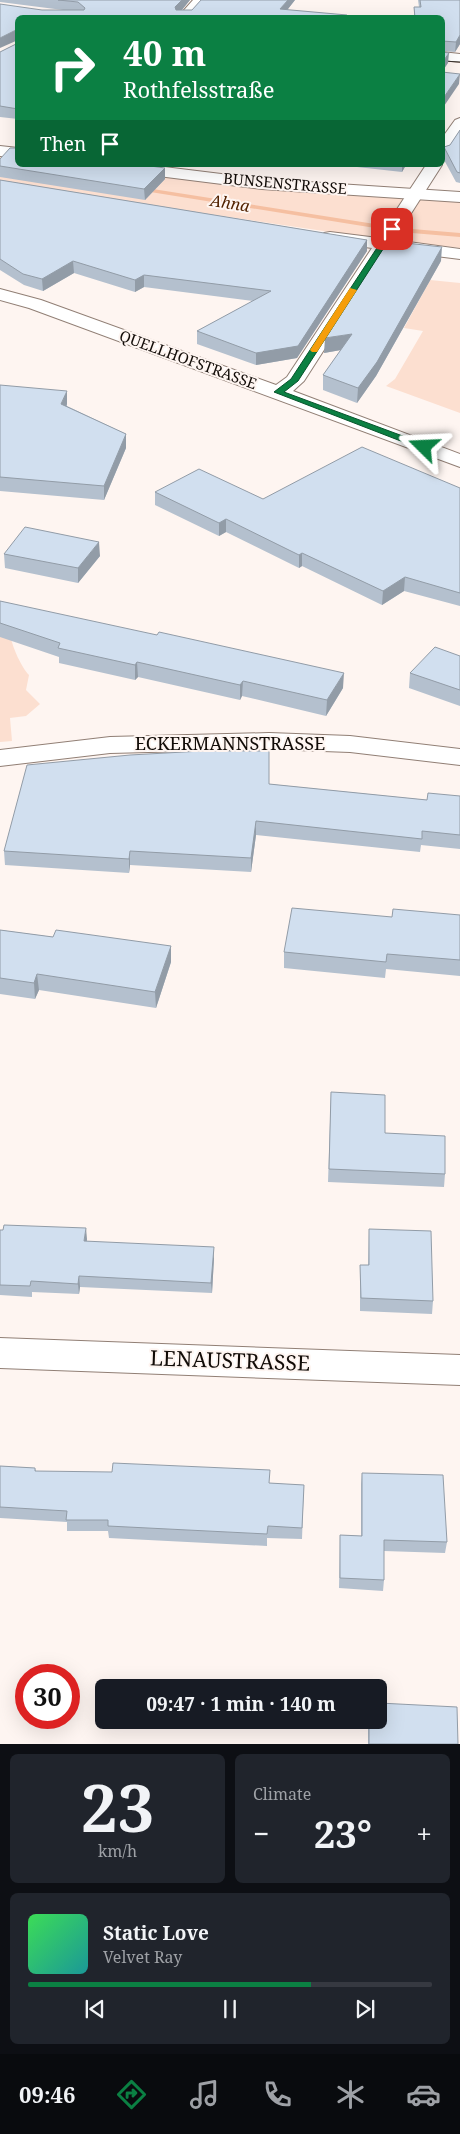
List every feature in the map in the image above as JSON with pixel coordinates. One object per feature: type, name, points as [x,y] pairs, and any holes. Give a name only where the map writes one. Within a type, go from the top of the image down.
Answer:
[{"type":"street","points":[[187,15],[200,0]]},
{"type":"street","points":[[445,56],[460,58]]},
{"type":"street","points":[[445,69],[460,70]]},
{"type":"street","points":[[445,147],[460,123]]},
{"type":"street","points":[[0,151],[15,154]]},
{"type":"street","name":"BUNSENSTRASSE","points":[[126,167],[262,184],[460,197]]},
{"type":"street","points":[[278,392],[294,381],[433,167]]},
{"type":"street","points":[[315,234],[384,242],[460,254]]},
{"type":"street","name":"QUELLHOFSTRASSE","points":[[0,294],[35,304],[278,392],[460,461]]},
{"type":"street","name":"ECKERMANNSTRASSE","points":[[0,758],[110,745],[269,741],[350,744],[460,757]]},
{"type":"street","name":"LENAUSTRASSE","points":[[0,1353],[460,1370]]},
{"type":"shaded area","points":[[0,154],[15,163],[15,167],[106,167],[460,201],[460,248],[364,237],[0,183]]},
{"type":"shaded area","points":[[430,280],[460,283],[460,413],[386,386],[395,379],[423,331],[404,328]]},
{"type":"shaded area","points":[[0,634],[11,637],[23,668],[29,675],[26,690],[40,704],[26,716],[10,718],[12,741],[0,742]]},
{"type":"building","points":[[58,0],[182,0],[175,7],[176,10],[192,10],[201,0],[288,0],[280,9],[347,15],[15,15],[15,30],[0,38],[0,4],[42,10],[84,10],[85,8],[78,2]]},
{"type":"building","points":[[420,0],[460,0],[460,35],[456,42],[445,41],[445,15],[415,15],[414,7],[421,7]]},
{"type":"building","points":[[15,44],[15,108],[0,106],[0,52]]},
{"type":"building","points":[[445,72],[460,74],[445,96]]},
{"type":"building","points":[[460,130],[460,173],[457,172],[445,149],[445,147],[450,145]]},
{"type":"building","points":[[10,148],[15,148],[15,167],[165,168],[144,189],[0,166],[0,159]]},
{"type":"building","points":[[0,180],[367,240],[298,346],[256,353],[197,331],[271,291],[144,275],[135,280],[73,261],[42,279],[23,274],[0,259]]},
{"type":"building","points":[[388,241],[442,247],[377,362],[358,388],[323,375],[352,334],[325,338]]},
{"type":"building","points":[[0,385],[67,391],[61,404],[126,434],[104,486],[0,477]]},
{"type":"building","points":[[362,447],[460,488],[460,593],[405,577],[383,591],[302,553],[299,555],[226,519],[219,523],[155,492],[199,469],[263,499]]},
{"type":"building","points":[[25,527],[99,542],[78,568],[4,554]]},
{"type":"building","points":[[0,601],[157,635],[159,632],[344,673],[327,700],[243,681],[240,685],[137,662],[135,665],[58,648],[60,643],[0,623]]},
{"type":"building","points":[[435,647],[460,656],[460,690],[410,673]]},
{"type":"building","points":[[202,751],[269,751],[269,784],[427,800],[428,793],[460,796],[460,835],[422,831],[422,839],[256,821],[251,858],[130,851],[129,859],[4,851],[27,765],[130,755]]},
{"type":"building","points":[[292,908],[392,917],[393,909],[460,915],[460,960],[387,954],[386,962],[284,952]]},
{"type":"building","points":[[0,930],[53,937],[56,930],[171,946],[155,992],[37,974],[34,983],[0,978]]},
{"type":"building","points":[[331,1092],[385,1095],[385,1133],[445,1136],[445,1174],[329,1169]]},
{"type":"building","points":[[4,1225],[86,1228],[84,1241],[214,1247],[211,1283],[79,1276],[78,1284],[31,1281],[30,1286],[0,1285],[0,1230],[3,1230]]},
{"type":"building","points":[[369,1229],[431,1231],[433,1301],[361,1298],[360,1265],[369,1265]]},
{"type":"building","points":[[113,1463],[270,1470],[269,1483],[304,1485],[302,1528],[268,1526],[267,1534],[108,1526],[108,1520],[66,1520],[67,1511],[0,1507],[0,1466],[35,1468],[35,1471],[112,1472]]},
{"type":"building","points":[[362,1473],[443,1475],[447,1542],[384,1540],[384,1580],[340,1578],[340,1535],[362,1536]]},
{"type":"building","points":[[387,1703],[457,1707],[458,1744],[369,1744],[369,1729],[387,1729]]},
{"type":"waterway","name":"Ahna","points":[[140,189],[400,230],[460,235]]},
{"type":"tram line","points":[[445,61],[460,62]]},
{"type":"slow traffic","points":[[314,350],[353,290]]},
{"type":"route","points":[[392,229],[294,381],[278,392],[424,447]]}]
